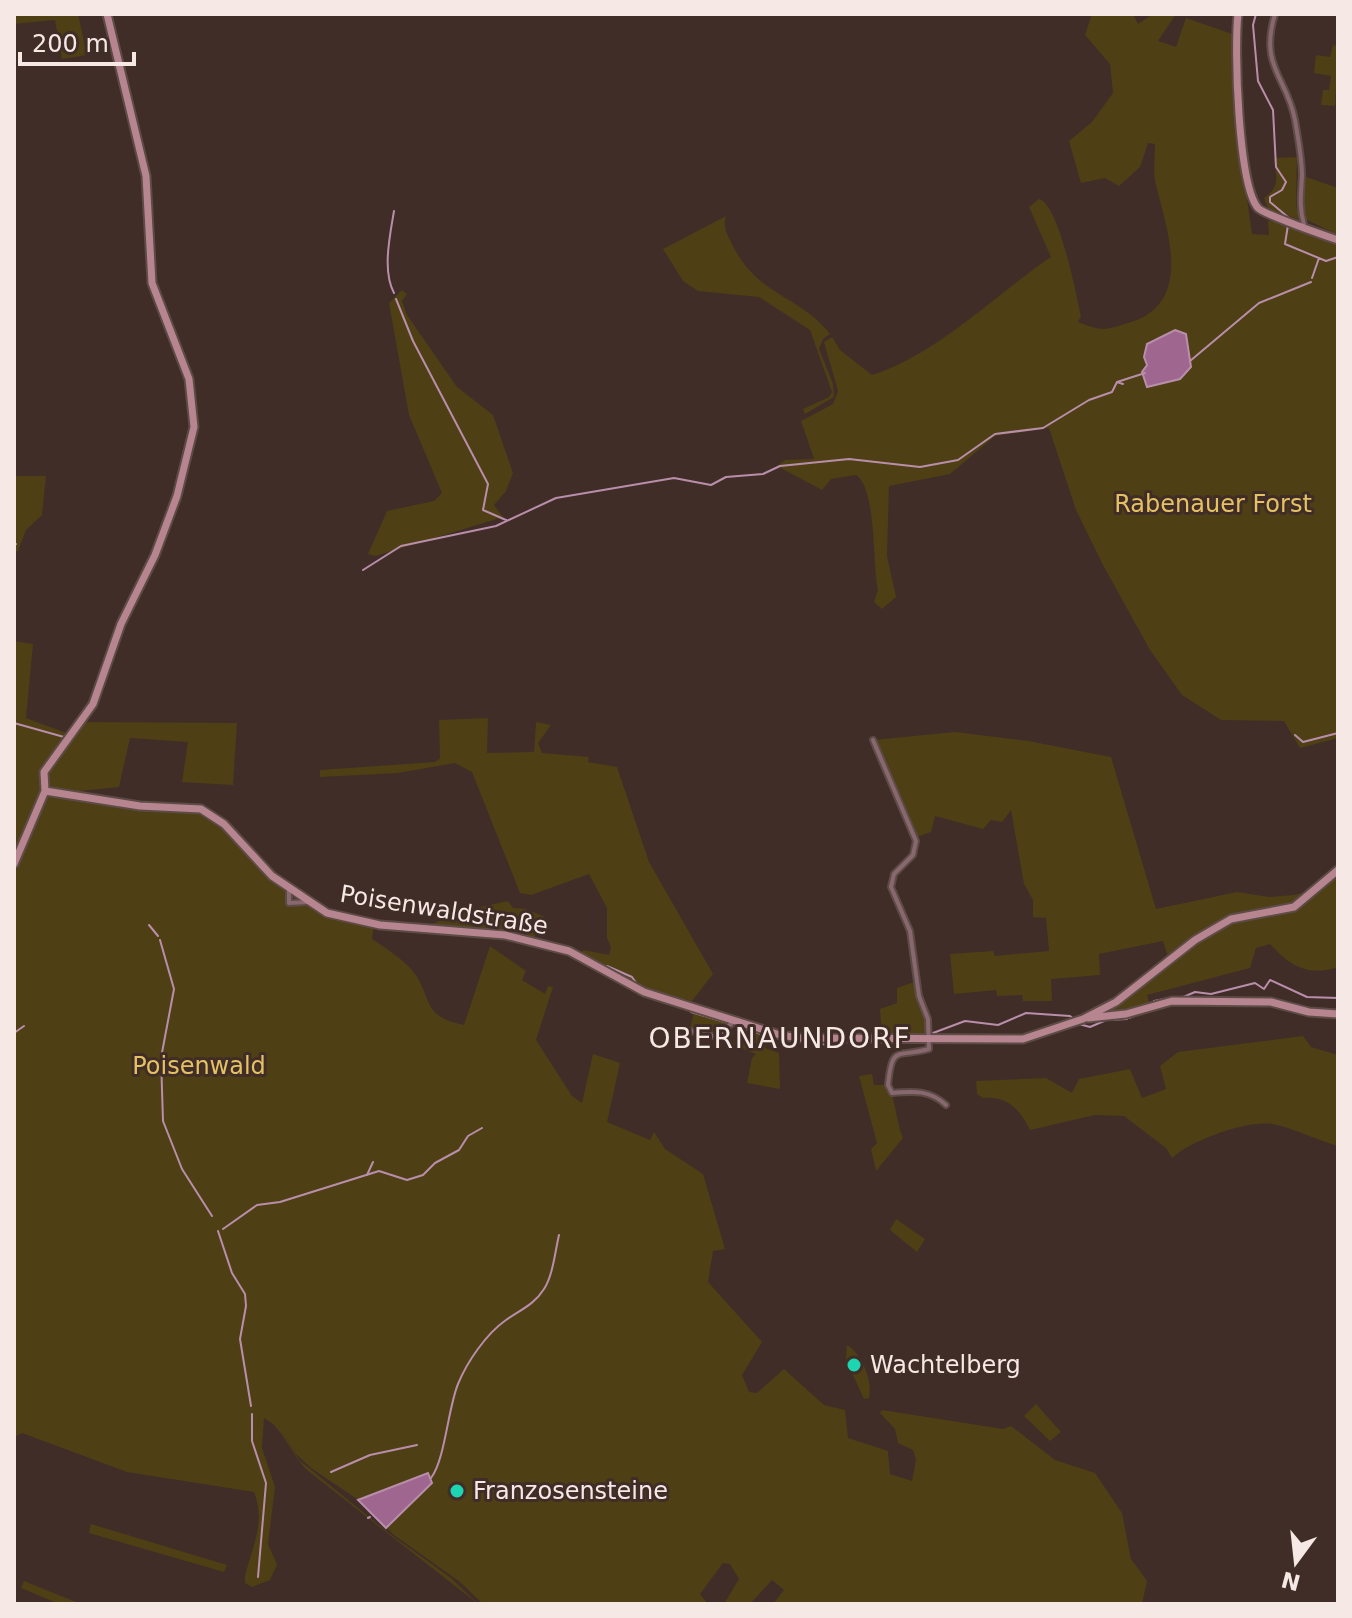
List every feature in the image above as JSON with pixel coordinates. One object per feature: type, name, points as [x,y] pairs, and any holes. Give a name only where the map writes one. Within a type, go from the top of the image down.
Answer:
[{"type":"street","points":[[14,864],[45,791],[44,772],[93,704],[121,624],[155,555],[177,496],[194,427],[189,379],[152,283],[148,259],[146,176],[107,14]]},
{"type":"street","points":[[1238,14],[1240,124],[1247,176],[1256,205],[1266,214],[1304,225],[1338,240]]},
{"type":"street","points":[[1275,14],[1270,51],[1277,78],[1294,117],[1302,174],[1298,201],[1304,225]]},
{"type":"street","points":[[873,740],[916,841],[913,855],[894,874],[891,887],[910,931],[917,987],[930,1034],[929,1049],[898,1053],[893,1057],[888,1085],[892,1093],[914,1091],[936,1096],[946,1105]]},
{"type":"street","name":"Poisenwaldstraße","points":[[45,791],[140,806],[204,810],[236,835],[272,876],[327,913],[380,925],[505,935],[569,951],[644,992],[780,1035],[800,1038],[930,1034],[1023,1039],[1083,1019],[1122,998],[1174,955],[1231,919],[1294,907],[1338,870]]},
{"type":"street","points":[[1083,1019],[1126,1014],[1172,1001],[1271,1002],[1309,1012],[1338,1014]]},
{"type":"street","points":[[691,1031],[717,1037],[735,1021]]},
{"type":"green space","points":[[14,14],[78,14],[87,55],[62,59],[55,20],[14,24]]},
{"type":"green space","name":"Rabenauer Forst","points":[[1092,14],[1133,14],[1138,24],[1153,14],[1176,14],[1158,41],[1176,47],[1186,18],[1235,35],[1237,128],[1252,234],[1269,235],[1268,221],[1287,223],[1338,243],[1338,738],[1300,748],[1284,721],[1221,720],[1182,695],[1150,650],[1103,565],[1076,510],[1049,428],[995,436],[950,474],[889,486],[887,556],[896,597],[882,609],[874,602],[878,590],[873,528],[863,483],[856,475],[831,479],[822,490],[777,466],[785,460],[814,459],[801,421],[833,404],[838,391],[824,342],[832,337],[840,350],[872,375],[896,366],[942,339],[1051,257],[1029,207],[1039,199],[1053,216],[1060,232],[1081,316],[1078,322],[1099,329],[1116,327],[1151,312],[1163,298],[1170,281],[1171,261],[1155,181],[1155,144],[1148,143],[1140,167],[1119,186],[1105,178],[1081,183],[1069,141],[1092,122],[1113,93],[1110,64],[1085,35]],"holes":[[[1158,338],[1191,367],[1180,379],[1154,386],[1144,369],[1151,340]]]},
{"type":"green space","points":[[1333,45],[1338,46],[1335,106],[1321,105],[1323,90],[1329,90],[1331,76],[1314,73],[1316,55],[1330,57]]},
{"type":"green space","points":[[1297,157],[1296,205],[1301,220],[1268,209],[1264,198],[1275,185],[1274,158]]},
{"type":"green space","points":[[1306,177],[1338,188],[1338,235],[1305,219],[1302,205]]},
{"type":"green space","points":[[726,216],[727,234],[740,259],[752,273],[804,310],[830,334],[823,339],[819,349],[833,384],[834,397],[805,414],[803,409],[829,397],[832,392],[810,330],[759,297],[698,291],[683,281],[663,249]]},
{"type":"green space","points":[[402,290],[407,294],[402,301],[407,315],[457,387],[493,415],[513,473],[506,491],[494,505],[503,517],[376,556],[368,554],[387,511],[434,501],[442,493],[409,415],[389,303]]},
{"type":"green space","points":[[14,476],[46,476],[42,515],[26,530],[18,551],[14,552]]},
{"type":"green space","name":"Poisenwald","points":[[14,641],[33,644],[26,718],[69,734],[43,773],[40,794],[199,810],[213,816],[285,889],[287,904],[307,905],[374,925],[372,939],[412,970],[434,1011],[450,1021],[464,1025],[490,946],[526,971],[522,980],[545,994],[548,986],[553,987],[536,1040],[572,1096],[582,1103],[593,1054],[620,1063],[607,1122],[650,1140],[654,1132],[665,1149],[703,1174],[725,1249],[713,1251],[708,1282],[762,1342],[742,1375],[749,1392],[757,1393],[784,1369],[824,1405],[845,1410],[848,1438],[888,1451],[890,1474],[912,1481],[916,1460],[913,1450],[898,1443],[895,1429],[880,1413],[882,1410],[1003,1429],[1011,1426],[1055,1460],[1095,1473],[1122,1513],[1131,1559],[1147,1581],[1142,1604],[773,1604],[784,1590],[772,1580],[750,1604],[724,1604],[739,1579],[730,1564],[723,1563],[700,1594],[708,1604],[483,1604],[460,1582],[394,1535],[357,1499],[311,1468],[296,1454],[276,1421],[299,1460],[390,1534],[451,1578],[478,1604],[307,1470],[296,1457],[282,1434],[264,1418],[262,1448],[275,1487],[268,1544],[277,1565],[270,1580],[252,1587],[245,1583],[245,1576],[258,1525],[254,1492],[127,1472],[22,1433],[14,1437]]},
{"type":"green space","points":[[488,718],[487,753],[534,752],[536,722],[551,725],[538,743],[542,753],[589,757],[588,762],[617,767],[649,862],[713,974],[692,1001],[640,987],[580,955],[583,950],[609,955],[611,947],[607,938],[607,908],[589,874],[531,895],[520,893],[472,772],[455,763],[398,773],[320,777],[320,770],[435,762],[440,758],[439,720]]},
{"type":"green space","points":[[83,722],[237,723],[233,785],[182,782],[188,742],[130,738],[119,787],[70,792],[47,786],[44,776]]},
{"type":"green space","points":[[955,732],[1028,741],[1111,757],[1156,909],[1237,892],[1269,897],[1303,893],[1338,866],[1338,967],[1318,971],[1300,968],[1270,944],[1256,948],[1250,968],[1147,995],[1149,1002],[1124,1012],[1096,1016],[1168,957],[1163,941],[1099,954],[1100,975],[1051,979],[1052,1001],[1023,1001],[1022,995],[997,996],[996,990],[954,994],[950,954],[993,951],[995,956],[1049,951],[1046,918],[1033,917],[1033,900],[1024,884],[1011,810],[1002,822],[991,820],[983,829],[935,816],[931,832],[914,838],[873,740]]},
{"type":"green space","points":[[508,901],[513,908],[526,909],[545,917],[533,940],[429,926],[457,912]]},
{"type":"green space","points":[[914,982],[928,1033],[882,1035],[880,1009],[897,1003],[897,988]]},
{"type":"green space","points":[[694,1011],[731,1023],[715,1036],[690,1030]]},
{"type":"green space","points":[[740,1024],[770,1034],[765,1048],[779,1053],[780,1089],[747,1083],[752,1058],[756,1054],[733,1045]]},
{"type":"green space","points":[[1303,1036],[1311,1047],[1338,1055],[1338,1146],[1280,1126],[1261,1124],[1219,1133],[1180,1151],[1172,1158],[1166,1148],[1124,1116],[1095,1115],[1030,1130],[1021,1115],[1006,1101],[983,1098],[977,1094],[976,1081],[1046,1078],[1072,1093],[1079,1079],[1130,1069],[1142,1098],[1166,1089],[1160,1066],[1178,1052]]},
{"type":"green space","points":[[872,1074],[874,1085],[888,1085],[903,1138],[876,1171],[871,1149],[877,1143],[859,1076]]},
{"type":"green space","points":[[896,1219],[925,1239],[917,1252],[890,1230]]},
{"type":"green space","points":[[847,1345],[865,1368],[869,1398],[864,1399],[852,1373],[845,1368]]},
{"type":"green space","points":[[1036,1404],[1061,1432],[1050,1441],[1024,1416]]},
{"type":"green space","points":[[91,1524],[227,1565],[224,1572],[89,1533]]},
{"type":"green space","points":[[24,1581],[81,1604],[59,1604],[21,1588]]},
{"type":"shaded area","points":[[1175,330],[1186,334],[1191,367],[1180,379],[1147,387],[1142,372],[1147,365],[1144,357],[1147,344]]},
{"type":"shaded area","points":[[428,1473],[432,1483],[386,1528],[358,1500]]},
{"type":"waterway","points":[[1256,14],[1253,25],[1258,81],[1273,110],[1276,167],[1286,182],[1282,190],[1270,197],[1270,202],[1289,218]]},
{"type":"waterway","points":[[394,211],[388,274],[394,293]]},
{"type":"waterway","points":[[1288,225],[1285,244],[1326,261],[1338,257]]},
{"type":"waterway","points":[[1312,278],[1319,258]]},
{"type":"waterway","points":[[1190,361],[1259,303],[1311,282]]},
{"type":"waterway","points":[[396,299],[413,341],[488,484],[483,510],[506,520]]},
{"type":"waterway","points":[[1117,382],[1145,373]]},
{"type":"waterway","points":[[363,570],[401,546],[496,526],[556,498],[674,478],[711,485],[726,477],[763,474],[780,466],[849,459],[920,467],[958,460],[995,434],[1043,428],[1089,400],[1112,392],[1117,382],[1123,384]]},
{"type":"waterway","points":[[14,723],[64,737]]},
{"type":"waterway","points":[[1295,735],[1303,742],[1338,733]]},
{"type":"waterway","points":[[149,925],[158,936]]},
{"type":"waterway","points":[[160,940],[174,989],[161,1058],[163,1121],[182,1169],[212,1216]]},
{"type":"waterway","points":[[607,966],[632,977],[639,987]]},
{"type":"waterway","points":[[1181,998],[1195,992],[1211,994],[1255,983],[1264,989],[1270,980],[1307,997],[1338,998]]},
{"type":"waterway","points":[[1154,1001],[1169,998]]},
{"type":"waterway","points":[[1129,1018],[1146,1011]]},
{"type":"waterway","points":[[691,1012],[728,1023]]},
{"type":"waterway","points":[[933,1033],[965,1021],[998,1025],[1026,1013],[1070,1016],[1075,1020]]},
{"type":"waterway","points":[[1108,1020],[1127,1019]]},
{"type":"waterway","points":[[1079,1024],[1090,1027],[1104,1021]]},
{"type":"waterway","points":[[734,1025],[769,1037],[791,1040]]},
{"type":"waterway","points":[[14,1033],[24,1026]]},
{"type":"waterway","points":[[813,1042],[832,1046],[836,1042]]},
{"type":"waterway","points":[[223,1229],[257,1205],[280,1202],[379,1171],[407,1180],[423,1175],[435,1163],[459,1150],[468,1136],[482,1128]]},
{"type":"waterway","points":[[367,1175],[373,1162]]},
{"type":"waterway","points":[[218,1231],[232,1273],[245,1294],[240,1339],[251,1406]]},
{"type":"waterway","points":[[431,1478],[440,1459],[462,1376],[491,1333],[540,1295],[552,1270],[559,1235]]},
{"type":"waterway","points":[[252,1414],[252,1441],[266,1483],[258,1577]]},
{"type":"waterway","points":[[331,1472],[370,1455],[417,1445]]},
{"type":"place","name":"Wachtelberg","points":[[854,1365]]},
{"type":"place","name":"Franzosensteine","points":[[457,1491]]},
{"type":"district","name":"OBERNAUNDORF","points":[[780,1038]]}]
